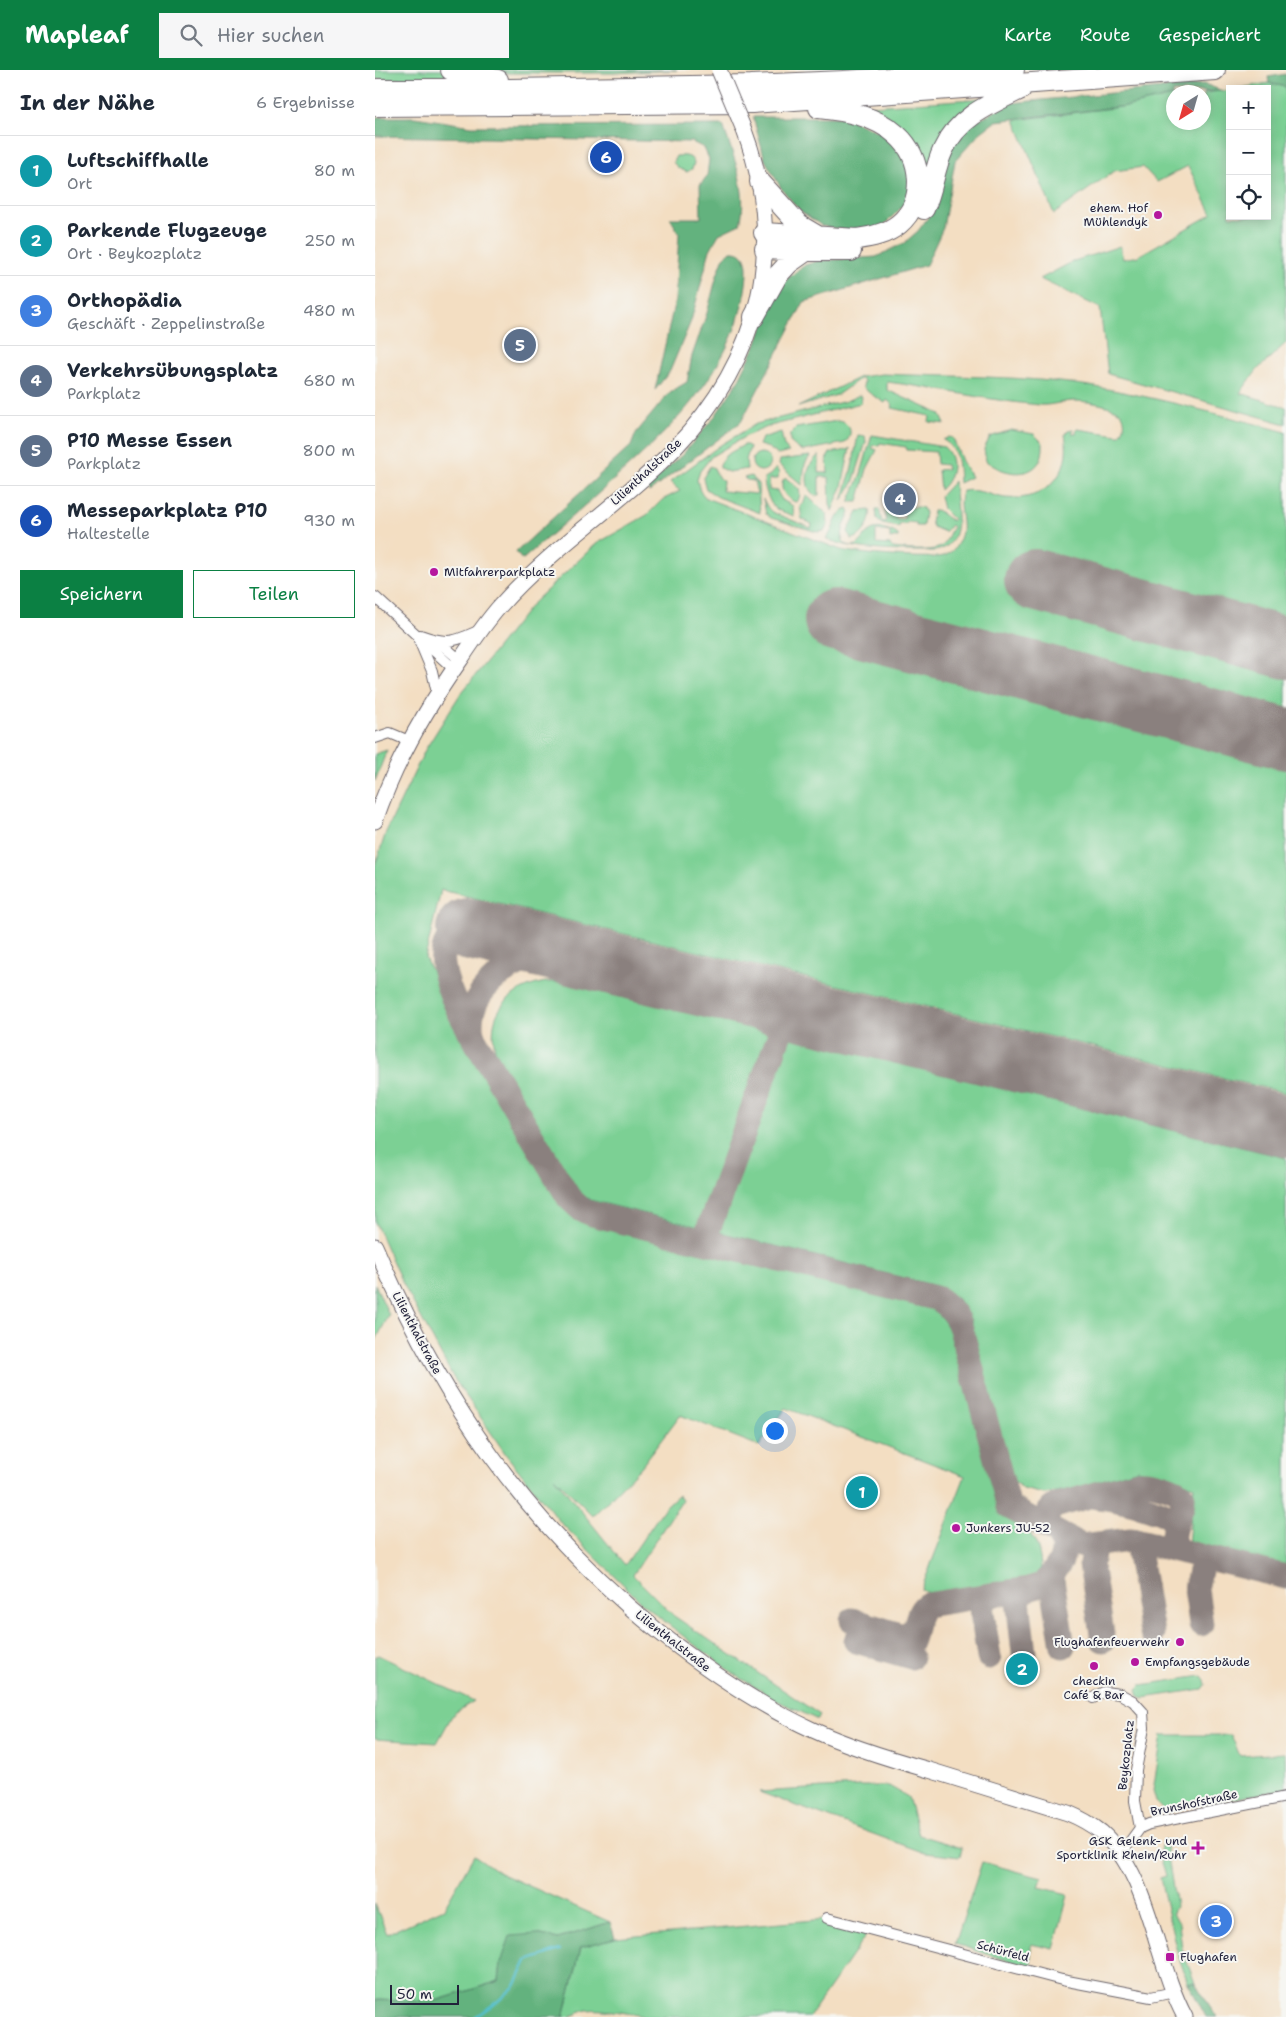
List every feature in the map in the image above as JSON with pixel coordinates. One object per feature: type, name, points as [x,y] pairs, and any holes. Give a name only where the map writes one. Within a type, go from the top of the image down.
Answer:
[{"type":"highway","points":[[451,70],[484,78],[559,88]]},
{"type":"highway","points":[[375,89],[509,89],[825,82],[1014,70]]},
{"type":"highway","points":[[375,106],[752,103],[1029,85],[1215,70]]},
{"type":"highway","points":[[765,241],[812,244],[855,251],[875,248],[902,236],[923,211],[930,196],[943,150],[959,126],[983,107],[1029,85]]},
{"type":"highway","points":[[752,103],[847,111],[882,125],[898,136],[909,149],[917,166],[919,184],[915,200],[909,211],[900,223],[885,232],[871,237],[812,244],[777,276],[754,317]]},
{"type":"highway","points":[[760,182],[799,225],[812,244]]},
{"type":"main road","name":"Lilienthalstraße","points":[[375,821],[393,774],[409,741],[437,694],[482,629],[525,581],[673,449],[693,427],[721,389],[740,354],[754,317],[760,289],[765,241],[760,182],[744,130],[719,70]]},
{"type":"main road","name":"Lilienthalstraße","points":[[375,1246],[400,1302],[425,1351],[460,1412],[487,1452],[551,1530],[633,1610],[728,1683],[768,1708],[813,1730],[905,1764],[1068,1813],[1085,1821],[1102,1833],[1121,1854],[1134,1879],[1174,1992],[1185,2017]]},
{"type":"street","points":[[376,599],[457,665]]},
{"type":"street","points":[[417,634],[439,642],[454,641],[482,629]]},
{"type":"street","points":[[417,634],[432,672],[437,694]]},
{"type":"street","points":[[439,642],[457,665]]},
{"type":"street","points":[[375,738],[390,733],[409,741]]},
{"type":"street","name":"Beykozplatz","points":[[1093,1698],[1104,1692],[1119,1694],[1133,1701],[1143,1712],[1144,1728],[1136,1770],[1135,1801],[1140,1828]]},
{"type":"street","name":"Brunshofstraße","points":[[1121,1854],[1140,1828],[1169,1819],[1286,1797]]},
{"type":"street","name":"Schürfeld","points":[[827,1918],[1062,1980],[1151,1997],[1174,1992]]},
{"type":"green space","points":[[375,70],[441,70],[452,75],[448,79],[375,79]]},
{"type":"green space","points":[[488,70],[677,70],[612,73],[490,73]]},
{"type":"green space","points":[[1286,74],[1286,87],[1269,83],[1268,77]]},
{"type":"green space","points":[[1269,83],[1286,87],[1286,343],[1258,369],[1240,393],[1286,407],[1286,424],[1108,374],[1100,308],[1040,279],[1074,261],[1120,246],[1123,259],[1138,256],[1212,214],[1188,166],[1157,182],[1143,167],[1114,171],[1054,214],[1015,120],[1128,106],[1166,98],[1166,130],[1211,130],[1211,92],[1226,90],[1226,220],[1271,220],[1271,85],[1257,85]]},
{"type":"green space","points":[[1211,87],[1223,91],[1211,91]]},
{"type":"green space","points":[[1166,88],[1166,98],[1128,106],[996,121],[980,133],[955,161],[943,228],[926,265],[804,302],[741,422],[649,492],[647,487],[683,454],[715,416],[737,383],[756,345],[773,299],[788,278],[805,265],[818,261],[876,257],[904,243],[918,231],[932,212],[947,154],[966,126],[1011,103]]},
{"type":"green space","points":[[988,98],[926,182],[857,107]]},
{"type":"green space","points":[[375,117],[415,117],[472,126],[723,125],[739,174],[743,199],[740,224],[719,234],[710,250],[691,321],[670,371],[655,390],[675,300],[679,233],[670,218],[701,218],[700,185],[707,176],[709,159],[704,148],[692,142],[375,136]]},
{"type":"green space","points":[[753,117],[846,117],[879,132],[903,152],[912,175],[907,202],[881,228],[856,232],[822,226],[799,210],[781,188],[765,160]]},
{"type":"green space","points":[[676,156],[691,158],[694,163],[692,169],[687,172],[678,168],[673,162]]},
{"type":"green space","points":[[731,251],[739,252],[744,256],[747,277],[737,323],[726,349],[713,372],[680,416],[661,436],[621,474],[522,560],[516,552],[631,446],[636,433],[670,392],[687,382],[692,356],[707,313],[717,275],[724,257]]},
{"type":"green space","points":[[882,374],[1012,378],[1064,382],[1115,390],[1164,401],[1286,432],[1286,1093],[441,890],[425,958],[476,1064],[561,1204],[580,1221],[924,1305],[938,1313],[949,1329],[997,1507],[1005,1516],[1027,1530],[1035,1541],[1039,1553],[1041,1568],[1031,1580],[933,1595],[921,1590],[965,1476],[786,1408],[759,1446],[680,1415],[641,1467],[593,1516],[554,1477],[625,1565],[665,1507],[678,1495],[682,1500],[633,1575],[674,1616],[820,1715],[818,1720],[780,1702],[739,1677],[692,1643],[644,1605],[561,1523],[507,1456],[453,1377],[400,1278],[375,1222],[375,866],[386,832],[425,750],[459,696],[532,604],[596,544],[647,515],[662,500],[680,491],[670,482],[722,444],[756,424],[846,401],[860,395],[862,397],[861,403],[770,426],[746,436],[712,456],[700,471],[697,480],[700,491],[706,498],[841,550],[909,557],[944,556],[954,549],[962,532],[960,500],[963,491],[979,491],[1005,498],[1019,498],[1032,495],[1044,490],[1060,473],[1065,461],[1065,434],[1069,430],[1073,429],[1072,433],[1076,433],[1077,429],[1120,435],[1124,428],[1124,420],[1119,411],[1095,403],[1074,401],[1044,405],[1021,403],[887,382],[887,390],[940,414],[945,424],[929,422],[930,416],[892,408],[893,405],[887,400],[885,403],[866,390],[863,387],[864,381],[861,378],[837,395],[798,407],[860,377]]},
{"type":"green space","points":[[837,421],[842,422],[850,429],[850,436],[845,443],[803,451],[790,442],[790,434],[796,428]]},
{"type":"green space","points":[[1011,430],[1034,434],[1043,443],[1042,455],[1038,464],[1032,469],[1015,473],[995,467],[986,461],[984,449],[990,437]]},
{"type":"green space","points":[[781,432],[784,446],[789,452],[778,455],[769,448],[759,445],[762,438]]},
{"type":"green space","points":[[858,435],[865,436],[866,442],[853,483],[842,501],[852,467]]},
{"type":"green space","points":[[872,435],[944,447],[951,457],[952,463],[948,480],[940,490],[938,470],[947,469],[946,465],[937,464],[936,452],[907,450],[906,447],[880,443],[879,446],[873,445],[872,448],[877,450],[867,469],[858,502],[849,502],[860,477]]},
{"type":"green space","points":[[949,437],[953,438],[971,477],[959,483],[957,458],[952,448],[943,440]]},
{"type":"green space","points":[[744,445],[750,447],[746,460],[747,469],[728,472],[720,468],[720,464],[726,455]]},
{"type":"green space","points":[[850,448],[842,487],[832,511],[829,477],[819,477],[819,495],[815,496],[808,487],[807,476],[811,464],[819,455],[819,473],[828,473],[827,458],[830,453]]},
{"type":"green space","points":[[761,453],[767,456],[770,462],[767,468],[761,471],[755,468],[752,462],[755,456]]},
{"type":"green space","points":[[810,456],[805,464],[802,485],[779,465],[780,460]]},
{"type":"green space","points":[[710,466],[714,468],[718,477],[723,481],[722,491],[757,494],[754,481],[744,478],[751,476],[758,484],[760,513],[718,497],[706,489],[703,478]]},
{"type":"green space","points":[[776,468],[779,473],[778,479],[769,479],[769,490],[777,491],[782,500],[793,506],[794,516],[774,507],[767,494],[764,478],[770,475]]},
{"type":"green space","points":[[784,479],[787,479],[799,489],[798,501],[795,502],[786,496],[782,490]]},
{"type":"green space","points":[[954,481],[957,522],[952,541],[945,547],[935,551],[880,550],[866,549],[839,543],[826,539],[837,518],[843,511],[848,509],[850,513],[842,535],[845,544],[857,545],[871,530],[878,528],[892,532],[898,535],[898,537],[890,539],[890,532],[876,530],[876,544],[912,550],[928,550],[940,547],[944,544],[953,527],[951,525],[945,532],[933,527],[931,522],[933,511],[937,510],[952,521],[953,519],[943,509],[940,496]]},
{"type":"green space","points":[[806,495],[827,514],[828,525],[824,531],[817,532],[771,518],[766,514],[763,499],[772,512],[811,528],[812,524],[802,519],[800,506],[804,503]]},
{"type":"green space","points":[[905,508],[923,508],[925,513],[923,526],[916,526],[916,523],[908,522],[900,524],[899,527],[882,524],[877,520],[876,509],[879,509],[882,522],[886,521],[885,509],[894,509],[896,519],[904,519]]},
{"type":"green space","points":[[870,510],[870,519],[866,528],[859,536],[851,539],[848,531],[858,511]]},
{"type":"green space","points":[[387,750],[375,781],[375,754]]},
{"type":"green space","points":[[546,982],[563,982],[1286,1158],[1286,1568],[1188,1544],[1194,1486],[1138,1469],[1072,1489],[1044,1494],[1023,1489],[1012,1479],[971,1320],[958,1299],[937,1286],[590,1200],[580,1193],[500,1064],[495,1048],[493,1034],[499,1010],[517,992]]},
{"type":"green space","points":[[375,1284],[389,1315],[375,1342]]},
{"type":"green space","points":[[378,1655],[474,1701],[453,1714],[437,1743],[375,1739],[375,1657]]},
{"type":"green space","points":[[1202,1676],[1206,1685],[1203,1689],[1144,1698],[1139,1696],[1137,1689],[1141,1685]]},
{"type":"green space","points":[[1162,1735],[1231,1735],[1240,1756],[1285,1753],[1286,1789],[1165,1811],[1156,1802],[1153,1791]]},
{"type":"green space","points":[[889,1786],[908,1797],[919,1835],[962,1848],[960,1857],[925,1853],[759,1792]]},
{"type":"green space","points":[[1165,1839],[1176,1906],[1173,1913],[1179,1923],[1182,1949],[1195,1983],[1188,1983],[1177,1952],[1160,1878],[1166,1876],[1160,1853]]},
{"type":"green space","points":[[474,1855],[500,1873],[610,1922],[558,1939],[537,1934],[501,1963],[499,1981],[432,2002],[375,2000],[375,1904],[387,1934],[444,1908]]},
{"type":"green space","points":[[982,1862],[1042,1878],[1039,1887],[1068,1894],[1054,1949],[1031,1944],[1031,1968],[955,1944]]},
{"type":"green space","points":[[825,1919],[869,1931],[809,2017],[648,2017],[601,2010],[587,2010],[564,2017],[581,1947],[615,1938]]},
{"type":"green space","points":[[610,1922],[615,1938],[581,1947],[564,2017],[375,2017],[375,2000],[432,2002],[499,1981],[501,1963],[510,1936],[537,1934],[558,1939]]},
{"type":"green space","points":[[1188,1983],[1195,1983],[1217,2017],[1206,2017]]},
{"type":"waterway","points":[[475,2017],[497,2002],[515,1986],[527,1961],[560,1950]]},
{"type":"taxiway","points":[[467,929],[455,932],[447,941],[443,953],[443,965],[450,991],[471,1032],[569,1198],[582,1210],[939,1299],[953,1312],[961,1329],[1009,1507],[1082,1546],[1130,1540],[1139,1541],[1286,1577]]},
{"type":"taxiway","points":[[472,1034],[471,1019],[475,1005],[482,992],[504,972],[532,960],[553,956],[575,957],[604,962]]},
{"type":"taxiway","points":[[704,1241],[790,1006]]},
{"type":"taxiway","points":[[1053,1531],[1048,1525],[1047,1518],[1049,1512],[1055,1506],[1138,1482],[1149,1482],[1168,1487],[1183,1496],[1183,1503],[1173,1534],[1173,1541],[1176,1547],[1183,1552]]},
{"type":"taxiway","points":[[1097,1497],[1114,1499],[1159,1512],[1173,1520],[1174,1529]]},
{"type":"taxiway","points":[[895,1652],[903,1650],[912,1640],[918,1617],[926,1605],[1028,1589],[1045,1584],[1061,1561],[1063,1554],[1063,1543],[1058,1534]]},
{"type":"taxiway","points":[[1101,1544],[1094,1549],[1091,1564],[1103,1640]]},
{"type":"taxiway","points":[[1152,1633],[1139,1555],[1145,1546],[1153,1544]]},
{"type":"taxiway","points":[[1201,1624],[1196,1589],[1203,1557]]},
{"type":"taxiway","points":[[1054,1571],[1052,1579],[1063,1646]]},
{"type":"taxiway","points":[[1024,1653],[1018,1600],[1022,1593],[1028,1589]]},
{"type":"taxiway","points":[[989,1657],[981,1606],[984,1600],[990,1596]]},
{"type":"taxiway","points":[[852,1620],[903,1636],[908,1635],[915,1627]]},
{"type":"taxiway","points":[[856,1641],[911,1657]]},
{"type":"runway","points":[[1035,580],[1286,648]]},
{"type":"runway","points":[[835,620],[1286,739]]},
{"type":"runway","points":[[467,929],[1286,1126]]},
{"type":"place","name":"Messeparkplatz P10","points":[[606,157]]},
{"type":"place","name":"ehem. Hof Mühlendyk","points":[[1158,215]]},
{"type":"place","name":"P10 Messe Essen","points":[[520,345]]},
{"type":"place","name":"Verkehrsübungsplatz","points":[[900,499]]},
{"type":"place","name":"Mitfahrerparkplatz","points":[[434,572]]},
{"type":"place","name":"Luftschiffhalle","points":[[862,1492]]},
{"type":"place","name":"Junkers JU-52","points":[[956,1528]]},
{"type":"place","name":"Flughafenfeuerwehr","points":[[1180,1642]]},
{"type":"place","name":"Empfangsgebäude","points":[[1135,1662]]},
{"type":"place","name":"checkin Café & Bar","points":[[1094,1666]]},
{"type":"place","name":"Parkende Flugzeuge","points":[[1022,1669]]},
{"type":"place","name":"GSK Gelenk- und Sportklinik Rhein/Ruhr","points":[[1198,1848]]},
{"type":"place","name":"Orthopädia","points":[[1216,1921]]},
{"type":"place","name":"Flughafen","points":[[1170,1957]]}]
